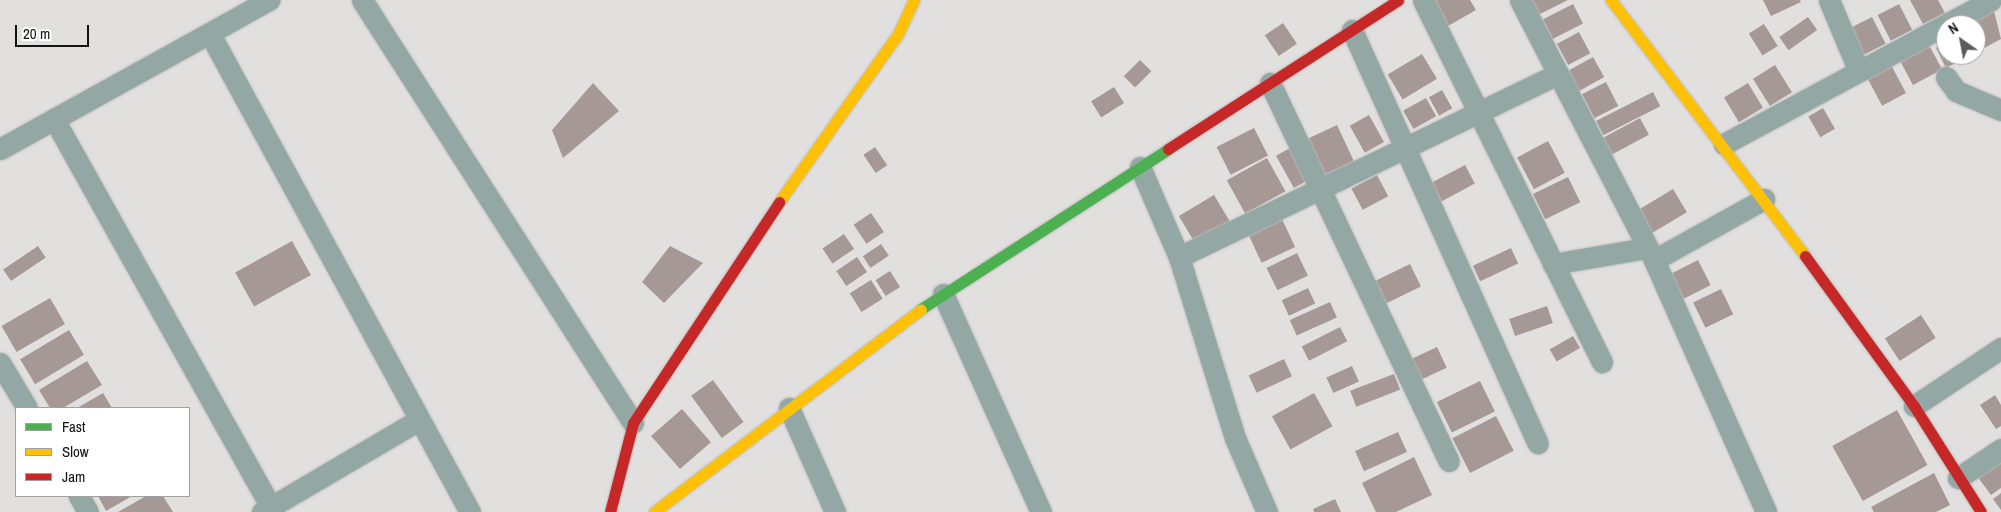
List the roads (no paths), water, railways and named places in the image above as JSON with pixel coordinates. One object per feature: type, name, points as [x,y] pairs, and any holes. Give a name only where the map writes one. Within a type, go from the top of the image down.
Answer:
[{"type":"street","points":[[0,149],[269,0]]},
{"type":"street","points":[[362,0],[633,424]]},
{"type":"street","points":[[610,512],[633,424],[735,264],[898,34],[914,0]]},
{"type":"street","points":[[663,509],[789,408],[943,294],[1398,0]]},
{"type":"street","points":[[1423,0],[1602,362]]},
{"type":"street","points":[[1520,0],[1650,254],[1766,512]]},
{"type":"street","points":[[1611,0],[1724,144],[1914,406],[1981,512]]},
{"type":"street","points":[[1829,0],[1858,69]]},
{"type":"street","points":[[1724,144],[1858,69],[1991,0]]},
{"type":"street","points":[[1352,30],[1538,443]]},
{"type":"street","points":[[210,34],[417,421],[470,512]]},
{"type":"street","points":[[1179,257],[1479,114],[1558,74]]},
{"type":"street","points":[[1946,77],[1956,91],[2001,110]]},
{"type":"street","points":[[1270,83],[1449,461]]},
{"type":"street","points":[[54,119],[267,509],[417,421]]},
{"type":"street","points":[[1140,167],[1179,257],[1235,438],[1267,512]]},
{"type":"street","points":[[1553,264],[1650,254],[1764,199]]},
{"type":"street","points":[[943,294],[1041,512]]},
{"type":"street","points":[[1914,406],[2001,348]]},
{"type":"street","points":[[0,363],[26,407]]},
{"type":"street","points":[[789,408],[835,512]]},
{"type":"street","points":[[1958,478],[2001,449]]},
{"type":"street","points":[[80,497],[88,512]]}]
